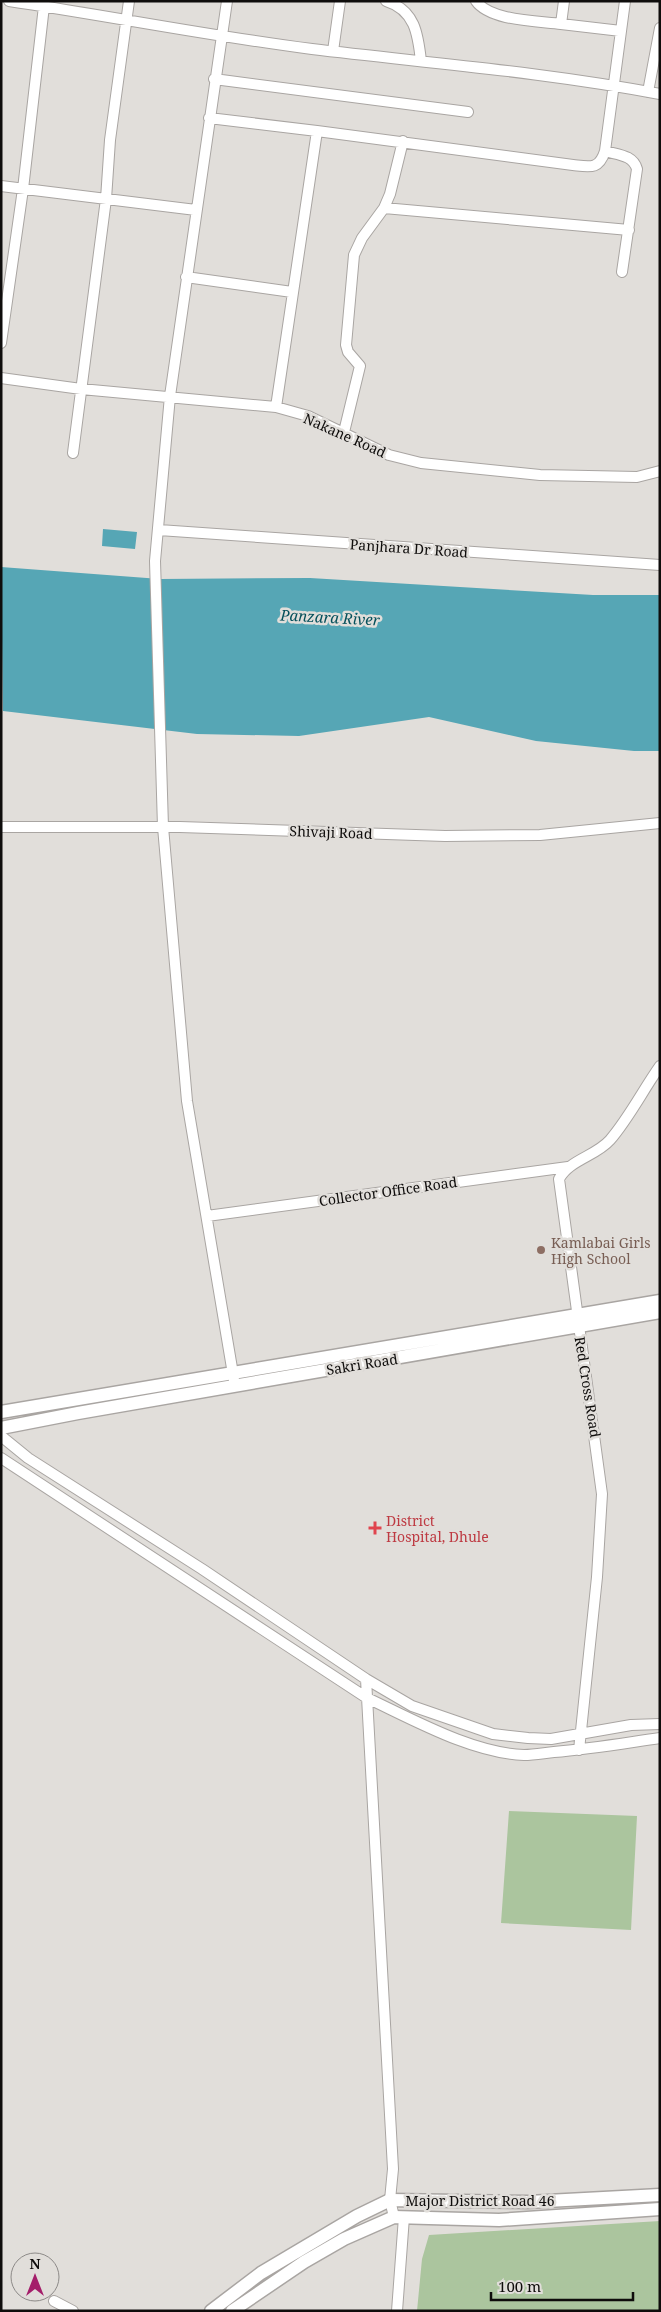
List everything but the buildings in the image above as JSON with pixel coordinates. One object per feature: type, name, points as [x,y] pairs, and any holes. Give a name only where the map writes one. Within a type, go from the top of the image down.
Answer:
[{"type":"main road","points":[[1,1412],[232,1372],[578,1321],[660,1301]]},
{"type":"main road","name":"Sakri Road","points":[[1,1428],[578,1321],[660,1312]]},
{"type":"main road","name":"Major District Road 46","points":[[212,2311],[262,2274],[357,2216],[390,2200],[528,2202],[660,2195]]},
{"type":"main road","name":"Major District Road 46","points":[[232,2311],[304,2262],[344,2239],[399,2217],[499,2220],[660,2208]]},
{"type":"street","points":[[10,1],[49,5],[220,37],[613,85],[660,94]]},
{"type":"street","points":[[74,453],[106,199],[110,140],[129,1]]},
{"type":"street","points":[[227,1],[220,37],[170,396],[155,560],[163,827],[187,1101],[235,1386]]},
{"type":"street","points":[[333,51],[340,1]]},
{"type":"street","points":[[386,1],[403,9],[412,19],[421,61]]},
{"type":"street","points":[[476,1],[480,6],[496,15],[621,31]]},
{"type":"street","points":[[561,24],[564,1]]},
{"type":"street","points":[[209,118],[403,140],[584,166],[598,164],[602,161],[605,151],[625,1]]},
{"type":"street","points":[[1,343],[49,5]]},
{"type":"street","points":[[648,92],[659,34]]},
{"type":"street","points":[[214,80],[468,112]]},
{"type":"street","points":[[276,407],[317,131]]},
{"type":"street","points":[[344,432],[360,366],[348,352],[346,345],[354,255],[369,227],[384,208],[390,194],[403,140]]},
{"type":"street","points":[[605,151],[630,158],[635,162],[638,169],[622,272]]},
{"type":"street","points":[[1,186],[196,210]]},
{"type":"street","points":[[384,208],[629,230]]},
{"type":"street","points":[[186,278],[292,292]]},
{"type":"street","name":"Nakane Road","points":[[1,378],[81,389],[276,407],[308,416],[389,455],[421,463],[540,475],[637,477],[660,471]]},
{"type":"street","name":"Panjhara Dr Road","points":[[159,530],[660,565]]},
{"type":"street","name":"Shivaji Road","points":[[1,827],[163,827],[454,836],[540,835],[660,823]]},
{"type":"street","points":[[569,1167],[592,1154],[610,1140],[659,1067]]},
{"type":"street","name":"Collector Office Road","points":[[207,1216],[569,1167]]},
{"type":"street","name":"Red Cross Road","points":[[569,1167],[562,1172],[559,1183],[602,1494],[597,1577],[579,1750]]},
{"type":"street","points":[[1,1436],[28,1458],[366,1679],[412,1706],[494,1734],[551,1739],[631,1725],[660,1724]]},
{"type":"street","points":[[1,1458],[368,1698],[425,1726],[470,1743],[498,1751],[524,1755],[579,1750],[660,1738]]},
{"type":"street","points":[[235,1611],[244,1598]]},
{"type":"street","points":[[366,1679],[393,2169],[390,2200],[399,2217],[397,2311]]},
{"type":"street","points":[[56,2302],[74,2311]]},
{"type":"green space","points":[[509,1811],[637,1816],[631,1930],[501,1923]]},
{"type":"green space","points":[[660,2221],[660,2311],[417,2311],[422,2259],[429,2235]]},
{"type":"water","points":[[103,529],[137,532],[135,549],[102,546]]},
{"type":"water","name":"Panzara River","points":[[1,567],[160,579],[310,578],[593,595],[660,595],[660,751],[634,751],[536,741],[429,717],[299,736],[197,734],[3,711]]},
{"type":"place","name":"Kamlabai Girls High School","points":[[541,1250]]},
{"type":"place","name":"District Hospital, Dhule","points":[[375,1528]]}]
